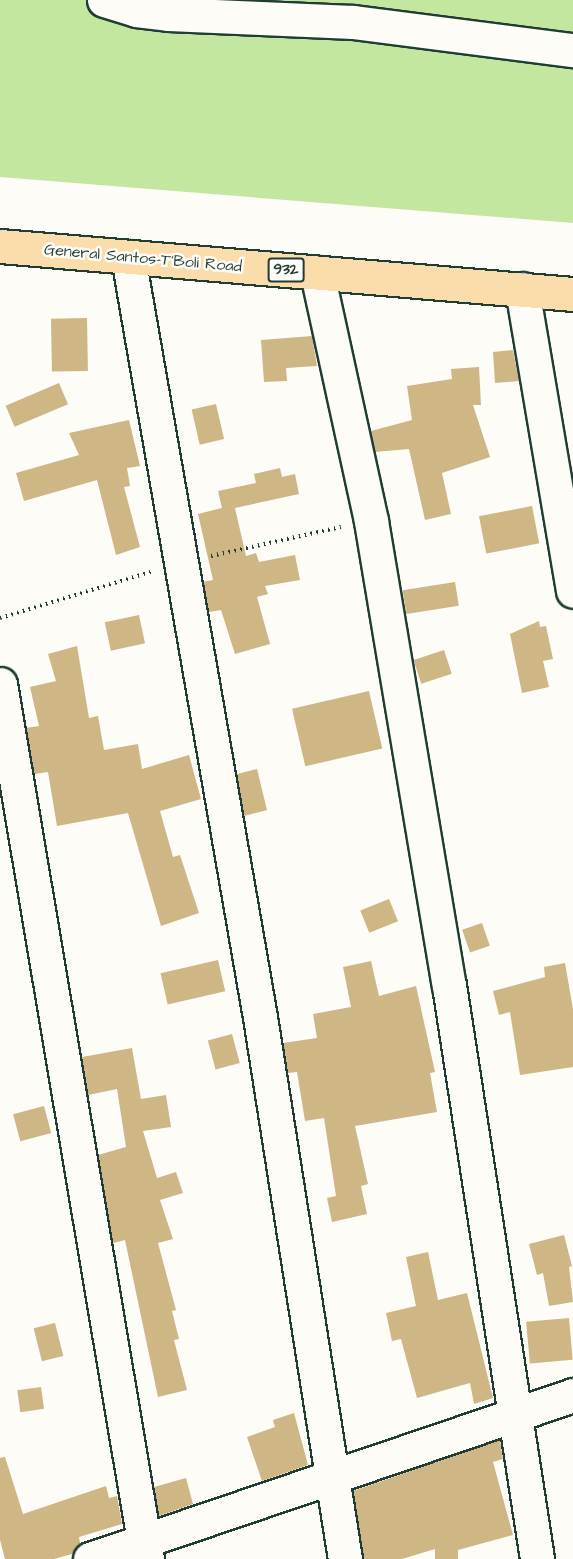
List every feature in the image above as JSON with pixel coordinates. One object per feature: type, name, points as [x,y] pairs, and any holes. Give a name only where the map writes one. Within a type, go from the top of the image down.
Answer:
[{"type":"main road","name":"General Santos-T'Boli Road","points":[[0,246],[573,294]]},
{"type":"street","points":[[104,0],[136,10],[168,14],[353,22],[573,50]]},
{"type":"street","points":[[128,257],[182,562],[345,1559]]},
{"type":"street","points":[[317,273],[371,521],[449,985],[513,1416],[537,1559]]},
{"type":"street","points":[[522,290],[573,591]]},
{"type":"street","points":[[0,684],[146,1551]]},
{"type":"street","points":[[90,1559],[146,1551],[332,1476],[573,1395]]},
{"type":"path","points":[[0,618],[182,562],[371,521]]},
{"type":"green space","points":[[0,0],[573,0],[573,223],[0,177]]},
{"type":"building","points":[[87,318],[88,371],[52,372],[51,319]]},
{"type":"building","points":[[312,336],[317,366],[286,368],[287,381],[264,382],[261,340]]},
{"type":"building","points":[[513,350],[519,381],[495,383],[493,352]]},
{"type":"building","points":[[479,367],[481,405],[473,405],[490,457],[442,473],[451,514],[425,520],[409,449],[375,452],[371,431],[412,420],[407,386],[452,379],[451,369]]},
{"type":"building","points":[[59,383],[68,404],[15,427],[6,406]]},
{"type":"building","points":[[216,404],[224,439],[200,445],[192,410]]},
{"type":"building","points":[[129,420],[140,466],[127,468],[130,486],[124,487],[140,547],[116,555],[97,480],[24,501],[16,473],[79,455],[69,433]]},
{"type":"building","points":[[280,468],[282,477],[295,474],[299,494],[235,508],[246,556],[256,553],[259,562],[295,555],[300,580],[265,586],[268,594],[257,597],[270,644],[235,654],[221,610],[209,612],[203,582],[213,580],[198,514],[222,508],[218,491],[256,483],[254,474]]},
{"type":"building","points":[[532,506],[539,543],[486,554],[479,516]]},
{"type":"building","points":[[455,582],[459,606],[406,614],[403,590]]},
{"type":"building","points":[[139,615],[145,643],[111,651],[105,622]]},
{"type":"building","points":[[539,621],[540,627],[546,626],[553,659],[543,661],[549,687],[522,693],[510,634]]},
{"type":"building","points":[[77,646],[89,718],[98,716],[104,750],[138,744],[142,769],[189,755],[201,799],[160,811],[173,857],[180,855],[199,913],[161,926],[128,813],[57,826],[48,772],[34,774],[26,728],[39,726],[30,687],[56,681],[48,654]]},
{"type":"building","points":[[444,650],[452,674],[421,684],[414,660]]},
{"type":"building","points":[[369,691],[382,748],[305,766],[292,709]]},
{"type":"building","points":[[257,769],[267,810],[244,816],[237,774]]},
{"type":"building","points":[[389,899],[398,921],[369,933],[360,911]]},
{"type":"building","points":[[482,923],[490,946],[470,953],[462,930]]},
{"type":"building","points":[[218,960],[225,991],[168,1004],[161,973]]},
{"type":"building","points":[[371,961],[379,996],[416,986],[435,1072],[430,1073],[437,1112],[355,1126],[368,1184],[361,1186],[367,1214],[332,1222],[327,1198],[336,1196],[324,1118],[305,1121],[297,1072],[288,1073],[283,1043],[317,1038],[313,1014],[351,1007],[343,967]]},
{"type":"building","points":[[565,963],[573,1009],[573,1067],[520,1075],[510,1012],[499,1015],[493,991],[545,977],[544,967]]},
{"type":"building","points":[[232,1034],[240,1063],[216,1069],[208,1040]]},
{"type":"building","points":[[132,1048],[141,1099],[166,1095],[171,1127],[143,1131],[157,1178],[176,1172],[183,1193],[160,1200],[173,1239],[158,1243],[176,1310],[172,1311],[179,1339],[174,1340],[187,1390],[158,1397],[125,1240],[113,1243],[98,1155],[126,1147],[117,1089],[88,1095],[82,1057]]},
{"type":"building","points":[[44,1106],[51,1133],[20,1141],[13,1114]]},
{"type":"building","points":[[564,1235],[572,1266],[569,1267],[573,1302],[549,1306],[543,1273],[537,1275],[529,1244]]},
{"type":"building","points":[[428,1252],[438,1300],[467,1293],[493,1398],[474,1404],[470,1383],[417,1398],[401,1339],[392,1341],[386,1313],[416,1306],[406,1257]]},
{"type":"building","points":[[569,1318],[573,1360],[530,1364],[526,1322]]},
{"type":"building","points":[[55,1323],[63,1356],[42,1361],[34,1328]]},
{"type":"building","points":[[41,1387],[44,1409],[20,1412],[17,1390]]},
{"type":"building","points":[[294,1413],[308,1465],[262,1481],[247,1437],[275,1427],[273,1420]]},
{"type":"building","points":[[500,1440],[503,1459],[493,1462],[513,1535],[458,1550],[458,1559],[435,1559],[435,1549],[402,1559],[363,1559],[353,1491]]},
{"type":"building","points":[[5,1457],[23,1514],[106,1486],[109,1498],[117,1496],[122,1524],[79,1537],[80,1543],[72,1554],[54,1559],[5,1559],[0,1540],[0,1458]]},
{"type":"building","points":[[186,1478],[193,1504],[159,1516],[154,1487]]}]
